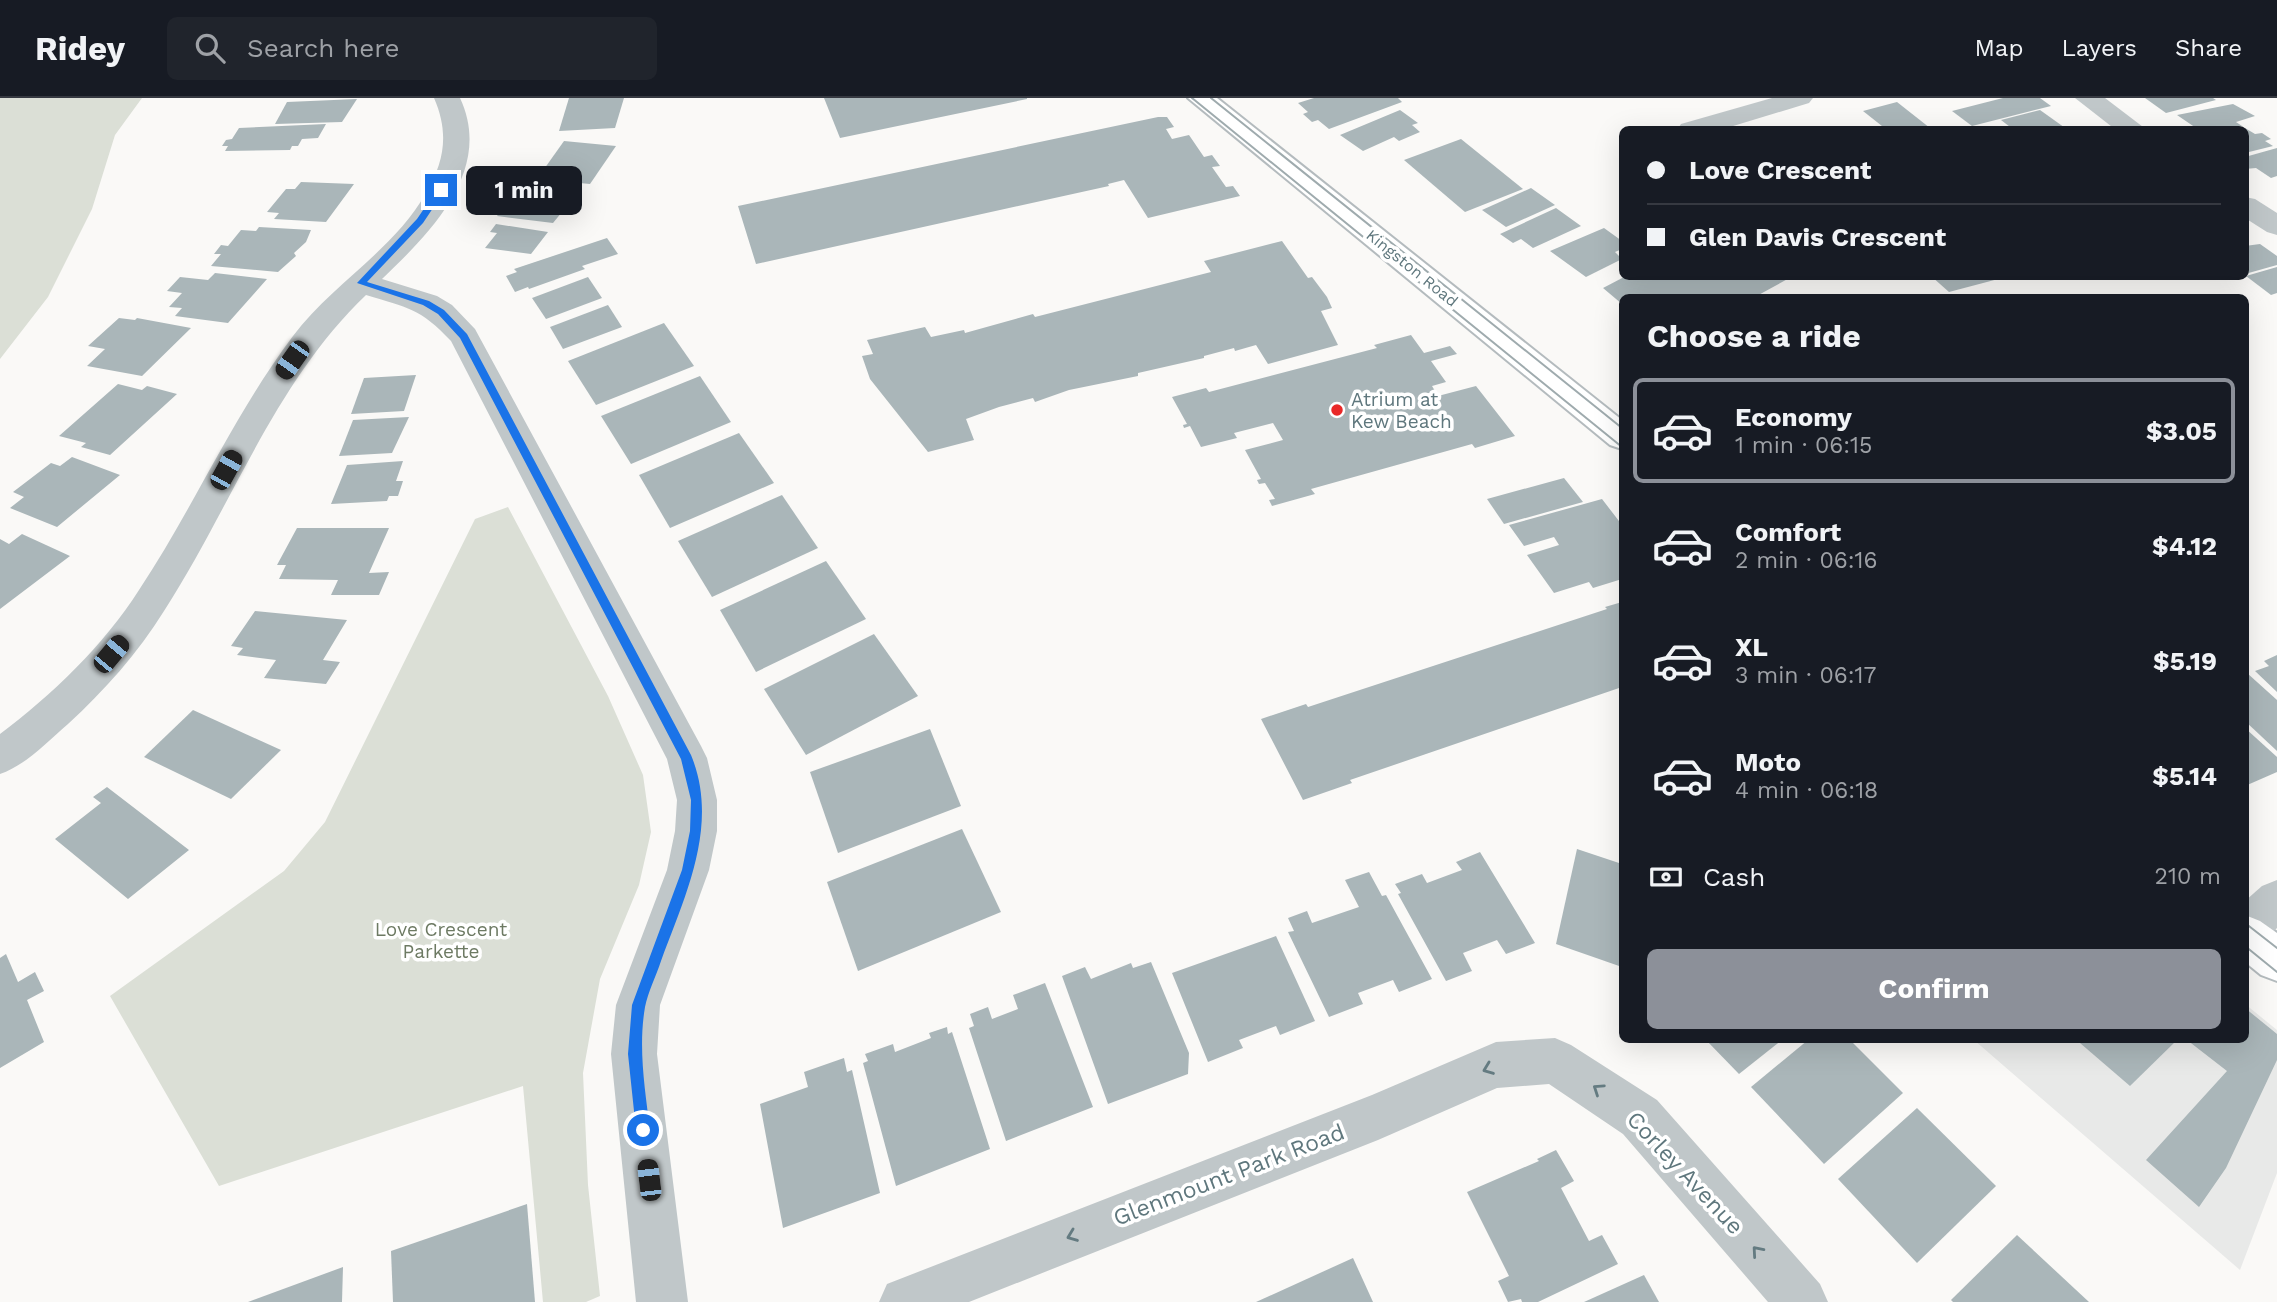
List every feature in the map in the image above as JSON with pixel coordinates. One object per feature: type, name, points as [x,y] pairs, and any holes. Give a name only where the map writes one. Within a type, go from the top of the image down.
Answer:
[{"type":"main road","name":"Kingston Road","points":[[1201,98],[1619,436]]},
{"type":"main road","points":[[2249,936],[2277,960]]},
{"type":"street","points":[[0,757],[68,701],[126,637],[151,601],[276,382],[307,339],[420,221],[452,170],[458,148],[459,127],[447,98]]},
{"type":"street","points":[[1704,126],[1800,98]]},
{"type":"street","points":[[2088,98],[2128,126]]},
{"type":"street","points":[[2249,208],[2277,226]]},
{"type":"street","points":[[361,283],[426,303],[441,312],[464,336],[687,758],[697,800],[696,831],[688,870],[639,1005],[634,1054],[662,1302]]},
{"type":"street","points":[[2249,928],[2277,900]]},
{"type":"street","name":"Glenmount Park Road","points":[[905,1302],[1378,1116],[1496,1065],[1555,1061]]},
{"type":"street","name":"Corley Avenue","points":[[1555,1061],[1640,1117],[1802,1302]]},
{"type":"shaded area","points":[[2249,1007],[2277,1030],[2277,1173],[2240,1270],[1977,1043],[2249,1043]]},
{"type":"green space","points":[[0,98],[142,98],[115,135],[92,209],[48,297],[0,359]]},
{"type":"green space","name":"Love Crescent Parkette","points":[[508,507],[608,696],[643,775],[651,832],[639,885],[600,979],[583,1073],[588,1185],[600,1296],[586,1302],[543,1302],[523,1086],[219,1186],[110,996],[284,871],[325,822],[475,519]]},
{"type":"building","points":[[569,98],[624,98],[615,128],[559,131]]},
{"type":"building","points":[[824,98],[1027,98],[1027,99],[840,138]]},
{"type":"building","points":[[1314,98],[1398,98],[1402,102],[1329,129],[1318,120],[1312,122],[1303,114],[1308,112],[1298,103]]},
{"type":"building","points":[[2003,98],[2040,98],[2051,106],[1972,126],[1952,111]]},
{"type":"building","points":[[2145,98],[2213,98],[2216,100],[2166,113]]},
{"type":"building","points":[[357,99],[342,122],[275,124],[287,102]]},
{"type":"building","points":[[1897,102],[1927,126],[1882,126],[1863,111]]},
{"type":"building","points":[[2233,104],[2255,116],[2236,122],[2242,126],[2193,126],[2177,115]]},
{"type":"building","points":[[1400,110],[1418,123],[1412,125],[1420,132],[1399,141],[1394,137],[1363,151],[1340,135]]},
{"type":"building","points":[[2040,110],[2062,126],[2009,126],[2001,120]]},
{"type":"building","points":[[1167,117],[1174,127],[1166,129],[1172,139],[1189,135],[1204,157],[1212,155],[1220,166],[1212,167],[1226,187],[1233,186],[1240,196],[1148,218],[1124,180],[1108,184],[1109,186],[756,264],[738,206]]},
{"type":"building","points":[[326,124],[318,138],[302,139],[298,146],[292,146],[290,150],[225,151],[228,146],[222,146],[226,140],[232,139],[239,128]]},
{"type":"building","points":[[2249,130],[2255,134],[2262,133],[2271,139],[2265,141],[2273,146],[2249,152]]},
{"type":"building","points":[[1461,139],[1523,189],[1465,212],[1404,160]]},
{"type":"building","points":[[564,141],[616,146],[590,184],[537,179]]},
{"type":"building","points":[[2277,148],[2277,176],[2271,178],[2256,168],[2249,169],[2249,156]]},
{"type":"building","points":[[301,182],[354,184],[326,222],[274,219],[279,213],[267,212],[286,189],[295,189]]},
{"type":"building","points":[[1531,188],[1555,205],[1506,227],[1482,210]]},
{"type":"building","points":[[529,190],[555,193],[551,199],[557,193],[576,195],[553,223],[497,216],[505,205],[516,206]]},
{"type":"building","points":[[1556,208],[1581,226],[1533,248],[1521,239],[1513,243],[1500,234]]},
{"type":"building","points":[[496,224],[548,232],[531,254],[485,248],[497,233],[490,232]]},
{"type":"building","points":[[259,227],[311,230],[306,242],[294,253],[296,256],[278,272],[211,266],[221,254],[214,254],[221,245],[228,246],[241,230],[256,231]]},
{"type":"building","points":[[1604,228],[1619,239],[1619,250],[1615,252],[1619,260],[1586,277],[1550,251]]},
{"type":"building","points":[[607,238],[618,254],[582,266],[585,269],[515,292],[506,276],[517,272],[514,269]]},
{"type":"building","points":[[1282,241],[1308,278],[1312,277],[1327,297],[1332,308],[1321,311],[1338,345],[1268,364],[1256,345],[1235,351],[1234,348],[1204,358],[1138,373],[1138,376],[1069,390],[1035,402],[1033,398],[966,419],[974,440],[928,452],[870,379],[862,356],[873,354],[867,340],[925,327],[931,337],[964,330],[965,333],[1033,314],[1035,317],[1211,272],[1204,261]]},
{"type":"building","points":[[2260,244],[2277,256],[2277,265],[2249,273],[2249,245]]},
{"type":"building","points":[[2277,267],[2277,293],[2271,295],[2249,278],[2249,275]]},
{"type":"building","points":[[215,273],[267,279],[228,323],[175,316],[182,308],[169,307],[182,293],[167,291],[180,277],[208,280]]},
{"type":"building","points":[[588,277],[602,298],[546,319],[532,298]]},
{"type":"building","points":[[1619,280],[1786,280],[1760,294],[1619,294],[1619,301],[1603,288]]},
{"type":"building","points":[[1936,280],[1994,280],[1949,292]]},
{"type":"building","points":[[608,305],[622,327],[563,349],[550,327]]},
{"type":"building","points":[[119,318],[137,318],[191,328],[142,376],[87,366],[105,349],[88,346]]},
{"type":"building","points":[[664,323],[694,366],[596,405],[568,361]]},
{"type":"building","name":"Atrium at Kew Beach","points":[[1411,335],[1424,353],[1450,346],[1457,354],[1431,361],[1446,382],[1432,386],[1438,396],[1476,386],[1515,436],[1475,448],[1472,444],[1311,489],[1315,494],[1272,506],[1269,500],[1275,499],[1265,483],[1259,484],[1257,480],[1261,479],[1245,450],[1283,440],[1273,423],[1234,433],[1237,438],[1201,447],[1190,426],[1184,428],[1183,425],[1187,424],[1172,397],[1206,388],[1209,392],[1377,348],[1374,345]]},
{"type":"building","points":[[416,375],[404,411],[351,414],[364,378]]},
{"type":"building","points":[[700,376],[731,422],[631,464],[601,416]]},
{"type":"building","points":[[118,384],[142,390],[147,386],[177,394],[110,455],[81,447],[86,443],[59,436]]},
{"type":"building","points":[[409,417],[392,453],[339,456],[353,420]]},
{"type":"building","points":[[739,433],[774,483],[670,528],[639,475]]},
{"type":"building","points":[[72,457],[120,475],[57,527],[10,508],[24,497],[13,492],[51,463],[60,466]]},
{"type":"building","points":[[403,461],[396,481],[403,481],[398,496],[389,496],[387,501],[331,504],[347,465]]},
{"type":"building","points":[[1564,478],[1583,502],[1504,524],[1487,499]]},
{"type":"building","points":[[782,495],[818,548],[712,597],[678,541]]},
{"type":"building","points":[[1602,499],[1619,521],[1619,580],[1593,588],[1589,582],[1554,593],[1527,555],[1559,545],[1554,537],[1524,546],[1509,525]]},
{"type":"building","points":[[297,528],[389,528],[369,573],[389,572],[379,595],[331,595],[338,580],[279,579],[286,565],[277,565]]},
{"type":"building","points":[[22,534],[70,556],[0,609],[0,539],[9,544]]},
{"type":"building","points":[[826,561],[866,619],[756,672],[720,610]]},
{"type":"building","points":[[1619,603],[1619,688],[1350,780],[1352,783],[1303,800],[1261,719],[1306,704],[1308,707],[1607,609],[1605,607]]},
{"type":"building","points":[[255,611],[347,620],[323,660],[340,662],[326,684],[264,678],[276,660],[237,655],[243,648],[231,646]]},
{"type":"building","points":[[874,634],[918,696],[806,755],[764,689]]},
{"type":"building","points":[[2277,655],[2277,692],[2255,671],[2269,666],[2264,661]]},
{"type":"building","points":[[2249,675],[2277,700],[2277,751],[2249,725]]},
{"type":"building","points":[[193,710],[281,750],[231,799],[144,757]]},
{"type":"building","points":[[930,729],[961,806],[838,853],[810,772]]},
{"type":"building","points":[[2249,732],[2277,757],[2277,772],[2249,784]]},
{"type":"building","points":[[107,787],[189,850],[128,899],[55,839],[101,803],[93,797]]},
{"type":"building","points":[[962,829],[1001,912],[858,971],[827,882]]},
{"type":"building","points":[[1577,849],[1619,863],[1619,966],[1556,944]]},
{"type":"building","points":[[1480,852],[1535,943],[1506,954],[1497,940],[1463,953],[1472,971],[1446,981],[1395,884],[1422,874],[1427,883],[1462,870],[1456,862]]},
{"type":"building","points":[[1369,872],[1382,896],[1386,895],[1432,979],[1399,992],[1393,980],[1358,993],[1363,1004],[1329,1017],[1288,932],[1294,931],[1288,918],[1307,911],[1312,923],[1359,907],[1345,880]]},
{"type":"building","points":[[1276,936],[1315,1021],[1280,1035],[1276,1026],[1239,1040],[1243,1048],[1208,1062],[1172,973]]},
{"type":"building","points":[[6,954],[18,982],[35,972],[44,991],[27,1000],[44,1042],[0,1068],[0,958]]},
{"type":"building","points":[[1151,962],[1189,1053],[1188,1074],[1108,1104],[1062,976],[1085,967],[1091,979],[1131,963],[1133,968]]},
{"type":"building","points":[[1045,983],[1093,1107],[1006,1141],[969,1028],[974,1026],[970,1014],[988,1007],[992,1019],[1018,1009],[1013,995]]},
{"type":"building","points":[[2249,1011],[2277,1034],[2277,1060],[2226,1168],[2199,1207],[2146,1160],[2227,1071],[2191,1043],[2249,1043]]},
{"type":"building","points":[[947,1027],[948,1034],[952,1032],[990,1149],[896,1186],[863,1063],[868,1061],[865,1054],[893,1044],[895,1052],[931,1038],[929,1033]]},
{"type":"building","points":[[1709,1043],[1778,1043],[1739,1074]]},
{"type":"building","points":[[1804,1043],[1853,1043],[1903,1093],[1824,1164],[1751,1087]]},
{"type":"building","points":[[2080,1043],[2174,1043],[2130,1086]]},
{"type":"building","points":[[844,1058],[847,1072],[852,1070],[880,1193],[783,1228],[760,1104],[808,1087],[804,1072]]},
{"type":"building","points":[[1917,1108],[1996,1186],[1917,1263],[1838,1179]]},
{"type":"building","points":[[1556,1150],[1574,1181],[1561,1188],[1589,1241],[1602,1235],[1618,1264],[1538,1302],[1522,1302],[1521,1299],[1508,1302],[1498,1281],[1509,1276],[1467,1192],[1539,1161],[1537,1159]]},
{"type":"building","points":[[527,1204],[535,1302],[393,1302],[391,1251]]},
{"type":"building","points":[[2017,1235],[2089,1302],[1953,1302],[1951,1300]]},
{"type":"building","points":[[1353,1258],[1373,1302],[1256,1302]]},
{"type":"building","points":[[343,1267],[342,1302],[248,1302]]},
{"type":"building","points":[[1644,1275],[1659,1302],[1584,1302]]},
{"type":"tram line","points":[[1192,98],[1619,445]]},
{"type":"tram line","points":[[1211,98],[1619,426]]},
{"type":"tram line","points":[[2249,926],[2277,948]]},
{"type":"tram line","points":[[2249,949],[2277,972]]},
{"type":"place","name":"Atrium at Kew Beach","points":[[1337,410]]},
{"type":"route","points":[[441,190],[420,221],[361,283],[426,303],[441,312],[464,336],[687,758],[697,800],[696,831],[688,870],[639,1005],[634,1054],[643,1130]]}]
